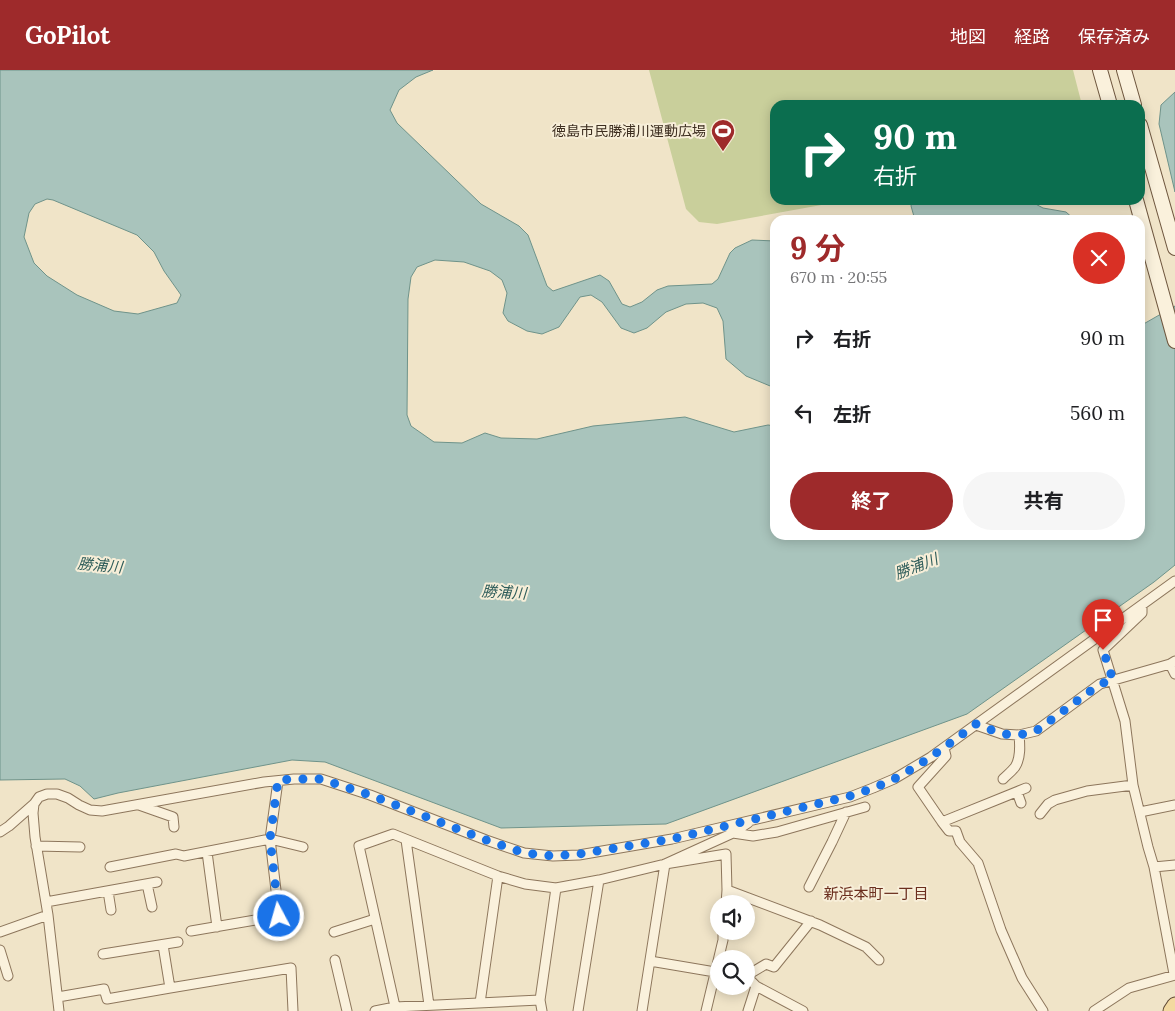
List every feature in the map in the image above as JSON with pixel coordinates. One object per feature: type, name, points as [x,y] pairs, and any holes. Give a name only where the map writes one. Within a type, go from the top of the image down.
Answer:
[{"type":"main road","points":[[1100,70],[1109,100]]},
{"type":"main road","points":[[1124,70],[1133,100]]},
{"type":"main road","points":[[1145,143],[1175,248]]},
{"type":"main road","points":[[1145,233],[1175,341]]},
{"type":"main road","points":[[1171,1011],[1175,1005]]},
{"type":"street","points":[[0,832],[34,804],[39,797],[47,794],[57,794],[90,810],[102,811],[278,780],[321,779],[370,795],[524,853],[553,856],[579,854],[672,839],[850,796],[894,779],[944,748],[1175,581]]},
{"type":"street","points":[[1094,1011],[1129,988],[1174,974],[1154,866],[1132,785],[1125,721],[1103,650],[1142,613],[1142,605]]},
{"type":"street","points":[[976,724],[1002,734],[1019,735],[1036,731],[1100,684],[1172,662],[1175,674]]},
{"type":"street","points":[[1003,779],[1015,767],[1020,746],[1019,735]]},
{"type":"street","points":[[944,748],[946,756],[918,787],[949,831],[956,831],[960,842],[978,863],[1001,930],[1022,978],[1043,1011]]},
{"type":"street","points":[[191,931],[279,916],[270,839],[278,780]]},
{"type":"street","points":[[1040,814],[1048,804],[1055,800],[1088,791],[1132,785]]},
{"type":"street","points":[[942,822],[973,814],[1026,788]]},
{"type":"street","points":[[1017,792],[1021,803]]},
{"type":"street","points":[[34,804],[36,846],[48,915],[60,1011]]},
{"type":"street","points":[[138,805],[172,817],[174,826]]},
{"type":"street","points":[[1140,812],[1175,805]]},
{"type":"street","points":[[733,834],[753,836],[777,832],[864,807]]},
{"type":"street","points":[[808,886],[846,812]]},
{"type":"street","points":[[665,864],[733,834],[752,820]]},
{"type":"street","points":[[396,1009],[359,846],[393,834],[498,876],[525,884],[556,888],[665,864],[726,854],[727,895]]},
{"type":"street","points":[[110,867],[176,854],[184,856],[207,852],[270,839],[303,846]]},
{"type":"street","points":[[406,840],[429,1004]]},
{"type":"street","points":[[36,846],[80,847]]},
{"type":"street","points":[[207,852],[217,927]]},
{"type":"street","points":[[642,1011],[665,864]]},
{"type":"street","points":[[1154,866],[1175,865]]},
{"type":"street","points":[[476,1006],[498,876]]},
{"type":"street","points":[[578,1011],[599,880]]},
{"type":"street","points":[[46,902],[157,882]]},
{"type":"street","points":[[146,884],[152,907]]},
{"type":"street","points":[[542,1011],[540,1000],[556,888]]},
{"type":"street","points":[[727,890],[811,921],[866,947],[879,960]]},
{"type":"street","points":[[108,891],[112,910]]},
{"type":"street","points":[[0,932],[48,915]]},
{"type":"street","points":[[334,932],[375,919]]},
{"type":"street","points":[[755,971],[766,964],[774,967],[811,921]]},
{"type":"street","points":[[103,954],[178,942]]},
{"type":"street","points":[[163,945],[170,988]]},
{"type":"street","points":[[0,950],[8,976]]},
{"type":"street","points":[[335,960],[347,1011]]},
{"type":"street","points":[[650,961],[710,970]]},
{"type":"street","points":[[58,997],[104,989],[106,999],[291,968],[293,1011]]},
{"type":"street","points":[[748,1011],[756,986],[803,1011]]},
{"type":"street","points":[[706,1011],[710,995]]},
{"type":"street","points":[[375,1011],[429,1004],[476,1006],[540,1000]]},
{"type":"green space","name":"徳島市民勝浦川運動広場","points":[[649,70],[1073,70],[1081,100],[770,100],[770,205],[822,205],[717,224],[699,222],[686,209]]},
{"type":"water","name":"勝浦川","points":[[0,70],[433,70],[416,77],[399,90],[390,110],[397,123],[481,204],[519,226],[528,235],[547,286],[553,291],[600,275],[609,281],[622,304],[630,307],[642,302],[657,290],[668,286],[712,284],[718,279],[730,253],[735,248],[752,240],[770,241],[770,386],[746,376],[726,359],[723,321],[717,308],[703,303],[686,304],[666,312],[647,328],[634,333],[621,328],[602,302],[591,295],[580,297],[559,327],[542,334],[527,331],[508,321],[503,313],[507,293],[502,280],[490,271],[464,262],[435,260],[417,267],[411,277],[408,299],[407,415],[411,426],[434,442],[462,443],[485,433],[501,438],[537,439],[593,426],[685,417],[734,432],[770,425],[770,540],[1145,540],[1145,323],[1175,306],[1175,565],[1154,582],[967,714],[666,824],[501,828],[325,762],[292,760],[94,799],[80,786],[65,779],[0,780]],"holes":[[[47,199],[137,235],[154,252],[164,271],[181,295],[177,303],[138,314],[114,311],[77,295],[47,276],[34,263],[24,237],[29,213],[35,204]]]},
{"type":"water","points":[[1175,92],[1175,192],[1159,124],[1161,105]]},
{"type":"water","points":[[1037,205],[1043,208],[1066,212],[1069,215],[914,215],[911,206]]},
{"type":"place","name":"徳島市民勝浦川運動広場","points":[[723,152]]},
{"type":"district","name":"新浜本町一丁目","points":[[876,893]]},
{"type":"route","points":[[279,916],[270,839],[278,780],[321,779],[370,795],[524,853],[553,856],[579,854],[672,839],[850,796],[894,779],[931,757],[976,724],[1002,734],[1019,735],[1036,731],[1100,684],[1113,680],[1103,650]]}]
